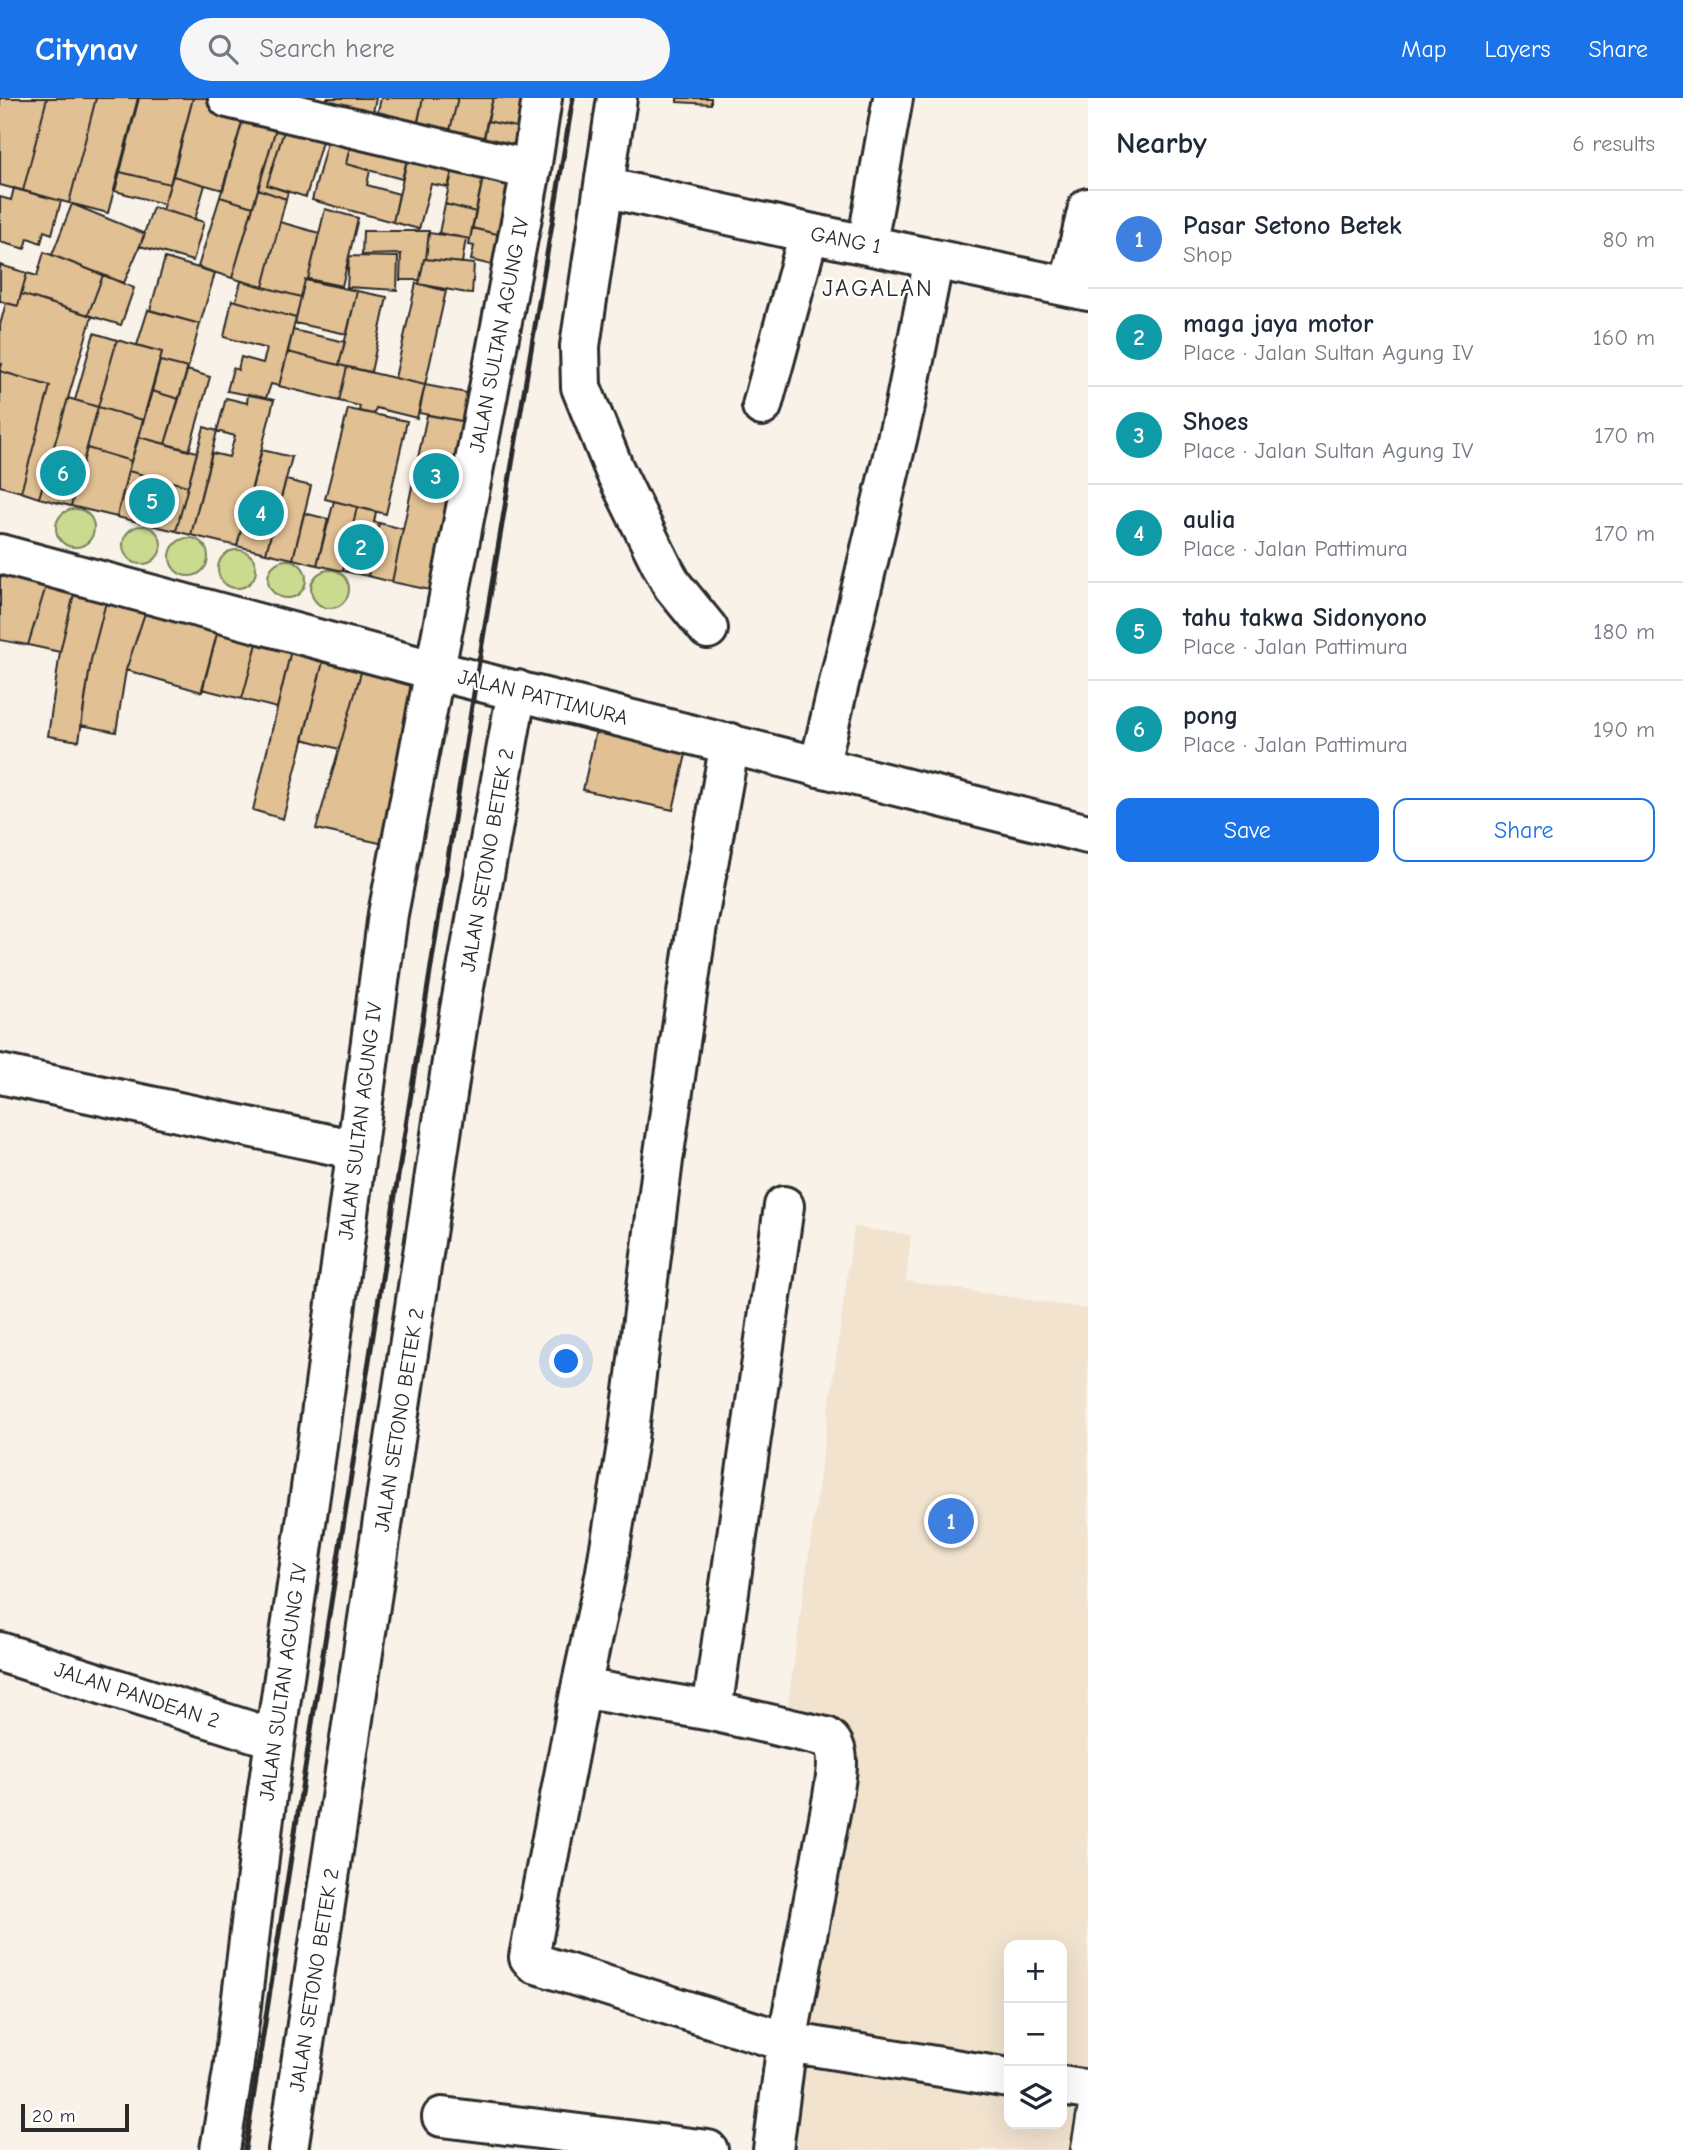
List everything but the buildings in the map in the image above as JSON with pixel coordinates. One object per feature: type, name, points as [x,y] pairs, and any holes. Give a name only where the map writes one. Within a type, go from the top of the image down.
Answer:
[{"type":"street","points":[[228,98],[531,170]]},
{"type":"street","name":"JALAN SULTAN AGUNG IV","points":[[220,2150],[233,2071],[275,1739],[388,914],[531,170],[542,98]]},
{"type":"street","points":[[617,98],[580,346],[582,387],[614,469],[664,570],[673,586],[708,629]]},
{"type":"street","points":[[867,244],[893,98]]},
{"type":"street","name":"GANG 1","points":[[604,187],[1079,289]]},
{"type":"street","points":[[1079,289],[1088,208]]},
{"type":"street","points":[[762,406],[810,233]]},
{"type":"street","points":[[819,767],[904,410],[934,259]]},
{"type":"street","name":"JALAN PATTIMURA","points":[[0,554],[433,670],[1088,834]]},
{"type":"street","name":"JALAN SETONO BETEK 2","points":[[288,2150],[459,1015],[517,691]]},
{"type":"street","points":[[730,743],[697,925],[663,1160],[628,1438],[605,1577],[528,1953],[534,1964],[787,2042],[1004,2077]]},
{"type":"street","points":[[0,1074],[357,1150]]},
{"type":"street","points":[[712,1712],[784,1206]]},
{"type":"street","name":"JALAN PANDEAN 2","points":[[0,1652],[275,1739]]},
{"type":"street","points":[[581,1688],[712,1712],[826,1737],[832,1741],[836,1753],[833,1797],[787,2042],[773,2150]]},
{"type":"street","points":[[1067,2087],[1088,2090]]},
{"type":"street","points":[[442,2117],[708,2150]]},
{"type":"lane","points":[[1081,2150],[1088,2109]]},
{"type":"shaded area","points":[[854,1227],[911,1235],[906,1281],[1088,1309],[1088,2150],[787,2150],[844,1744],[784,1734]]},
{"type":"green space","points":[[75,509],[89,514],[94,528],[89,542],[75,547],[61,542],[56,528],[61,514]]},
{"type":"green space","points":[[142,526],[156,531],[161,545],[156,559],[142,564],[128,559],[123,545],[128,531]]},
{"type":"green space","points":[[189,538],[203,543],[208,557],[203,571],[189,576],[175,571],[170,557],[175,543]]},
{"type":"green space","points":[[237,550],[251,555],[256,569],[251,583],[237,588],[223,583],[218,569],[223,555]]},
{"type":"green space","points":[[287,560],[301,565],[306,579],[301,593],[287,598],[273,593],[268,579],[273,565]]},
{"type":"green space","points":[[330,570],[344,575],[349,589],[344,603],[330,608],[316,603],[311,589],[316,575]]},
{"type":"railway","points":[[245,2150],[476,680],[573,98]]},
{"type":"place","name":"pong","points":[[63,473]]},
{"type":"place","name":"Shoes","points":[[436,476]]},
{"type":"place","name":"tahu takwa Sidonyono","points":[[152,501]]},
{"type":"place","name":"aulia","points":[[261,513]]},
{"type":"place","name":"maga jaya motor","points":[[361,547]]},
{"type":"place","name":"Pasar Setono Betek","points":[[951,1521]]},
{"type":"district","name":"JAGALAN","points":[[878,288]]}]
